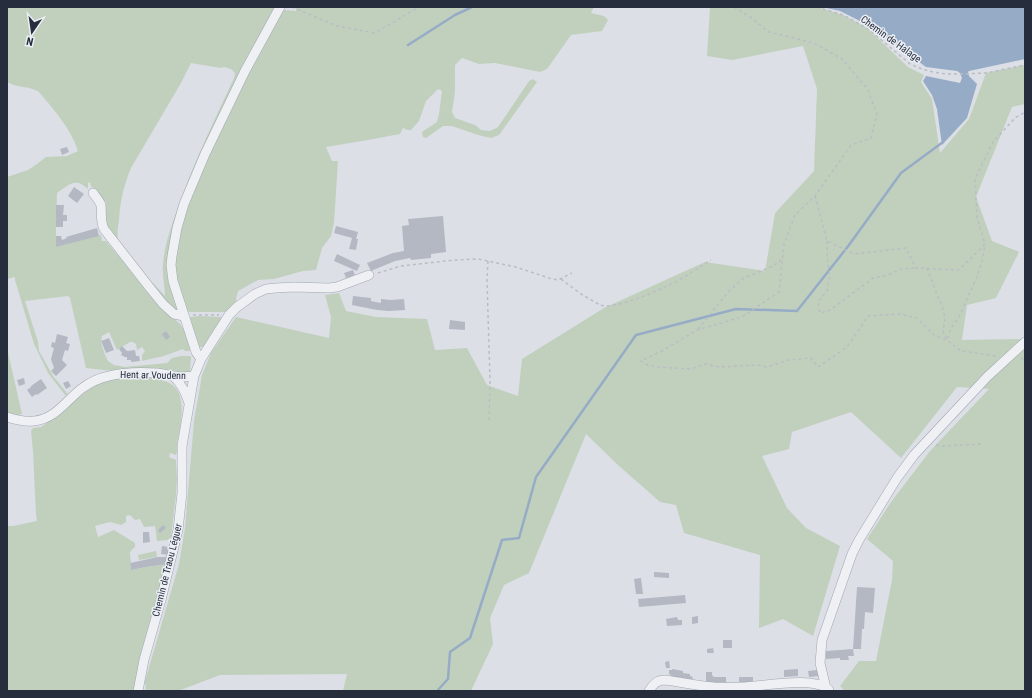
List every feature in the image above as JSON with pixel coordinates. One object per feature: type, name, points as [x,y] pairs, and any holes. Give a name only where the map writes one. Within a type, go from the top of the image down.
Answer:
[{"type":"street","points":[[201,359],[196,352],[174,281],[172,265],[175,237],[181,214],[205,154],[245,72],[280,7]]},
{"type":"street","points":[[93,193],[101,208],[102,226],[109,236],[163,304],[174,314],[184,316]]},
{"type":"street","name":"Chemin de Traou Léguer","points":[[138,691],[144,660],[161,600],[178,530],[182,493],[182,446],[194,376],[201,359],[229,315],[255,294],[266,289],[293,287],[337,287],[369,276]]},
{"type":"street","points":[[828,689],[820,663],[822,640],[852,554],[859,540],[900,474],[914,455],[987,377],[1025,342]]},
{"type":"street","name":"Hent ar Voudenn","points":[[7,417],[29,421],[45,418],[63,406],[86,385],[111,375],[158,373],[182,377],[194,376]]},
{"type":"street","points":[[173,376],[183,388],[189,405]]},
{"type":"street","points":[[649,691],[656,682],[661,680],[713,687],[742,687],[783,682],[804,683],[816,684],[828,689]]},
{"type":"path","points":[[292,7],[337,26],[375,33],[419,7]]},
{"type":"path","points":[[734,7],[769,32],[814,43],[842,60],[867,88],[877,114],[872,138],[851,145],[815,196],[795,215],[784,244],[779,292],[742,317],[696,330],[662,351],[641,361],[648,366],[657,367],[692,368],[705,364],[719,367],[758,365],[767,367],[789,360],[811,358],[818,367],[847,347],[868,316],[900,314],[917,318],[935,336],[947,340],[961,351],[1008,357]]},
{"type":"path","name":"Chemin de Halage","points":[[817,7],[843,15],[867,28],[910,64],[922,70],[946,74],[969,74],[986,73],[1025,65]]},
{"type":"path","points":[[947,340],[951,328],[959,317],[982,262],[985,244],[977,218],[975,179],[993,142],[1015,118],[1025,112]]},
{"type":"path","points":[[815,196],[827,241],[827,257],[830,276],[827,291],[818,302],[820,313],[828,311],[873,278],[885,276],[901,269],[927,268],[959,270],[985,244]]},
{"type":"path","points":[[827,241],[854,254],[906,248],[916,268]]},
{"type":"path","points":[[369,276],[401,266],[478,259],[516,267],[558,280],[572,273]]},
{"type":"path","points":[[696,330],[729,291],[742,279],[773,266],[782,259]]},
{"type":"path","points":[[561,279],[581,294],[600,305],[613,306],[666,287],[711,260]]},
{"type":"path","points":[[488,261],[487,280],[490,380],[489,422]]},
{"type":"path","points":[[927,268],[942,305],[945,318],[943,331],[947,340]]},
{"type":"path","points":[[184,316],[199,314],[229,315]]},
{"type":"path","points":[[926,442],[943,446],[983,444]]},
{"type":"green space","points":[[7,7],[276,7],[241,73],[169,252],[179,312],[168,304],[107,227],[105,211],[106,202],[91,186],[90,182],[88,183],[88,189],[80,183],[73,183],[57,193],[56,247],[101,235],[102,241],[106,241],[162,308],[180,324],[185,332],[191,348],[189,351],[185,351],[183,349],[164,356],[142,361],[142,355],[145,351],[142,347],[137,350],[136,344],[130,342],[117,350],[109,332],[102,336],[101,343],[108,361],[114,365],[125,367],[167,363],[172,358],[190,356],[190,372],[113,371],[86,368],[70,298],[68,296],[25,301],[38,342],[39,351],[53,376],[67,395],[65,395],[48,373],[34,344],[15,277],[7,279],[7,177],[28,170],[46,157],[67,156],[78,151],[66,126],[38,91],[7,82]],"holes":[[[191,63],[221,68],[224,67],[231,69],[235,73],[234,78],[197,159],[170,230],[163,265],[165,296],[151,281],[118,239],[120,206],[123,193],[131,168],[181,83]]]},
{"type":"green space","points":[[296,7],[594,7],[591,13],[604,16],[608,20],[602,31],[571,35],[547,69],[540,72],[495,63],[479,64],[462,58],[455,65],[455,92],[452,112],[455,118],[475,125],[481,130],[490,131],[498,127],[529,81],[533,79],[537,82],[499,135],[491,138],[452,126],[443,126],[426,138],[423,137],[422,132],[437,122],[442,91],[438,89],[426,101],[419,121],[411,130],[403,128],[400,134],[326,147],[332,161],[338,161],[334,223],[331,236],[322,248],[316,270],[303,271],[274,279],[258,280],[238,291],[236,299],[237,304],[229,311],[189,312],[186,309],[173,270],[183,214],[240,85],[281,11],[296,11]]},
{"type":"green space","points":[[710,7],[817,7],[843,15],[867,28],[908,67],[924,75],[921,82],[932,99],[940,153],[969,119],[986,73],[1025,65],[1025,104],[1012,107],[976,197],[992,241],[1019,252],[996,298],[967,305],[962,340],[1025,339],[1025,691],[845,691],[840,686],[859,661],[876,661],[892,580],[893,561],[867,539],[891,502],[930,451],[989,389],[957,387],[901,458],[851,412],[792,432],[789,449],[762,456],[787,508],[806,528],[840,546],[813,636],[783,619],[759,628],[760,555],[684,533],[676,505],[660,502],[586,434],[529,573],[504,585],[490,618],[493,644],[471,691],[343,691],[347,674],[220,675],[178,691],[146,691],[145,681],[179,564],[185,528],[194,421],[202,375],[211,353],[236,317],[329,338],[331,317],[325,295],[339,293],[346,311],[376,317],[427,319],[435,350],[467,348],[487,385],[518,396],[522,359],[604,308],[705,262],[765,271],[775,213],[814,171],[817,89],[803,46],[732,60],[707,56]]},
{"type":"green space","points":[[199,316],[222,318],[206,345],[202,347],[198,347],[188,319]]},
{"type":"green space","points":[[7,348],[22,414],[17,415],[7,413]]},
{"type":"green space","points":[[126,377],[153,378],[163,380],[171,384],[177,390],[181,399],[182,411],[177,443],[177,454],[170,453],[169,457],[176,460],[177,479],[171,538],[168,540],[157,541],[155,526],[144,527],[140,519],[135,520],[130,515],[126,516],[126,522],[121,525],[110,522],[95,526],[98,537],[114,530],[135,543],[135,547],[130,553],[131,570],[167,564],[136,691],[7,691],[7,526],[37,521],[31,431],[33,428],[41,427],[48,422],[92,387],[113,379]]},
{"type":"green space","points":[[156,551],[157,557],[139,560],[138,555]]},
{"type":"water","points":[[822,7],[1025,7],[1025,59],[968,72],[969,76],[977,84],[967,118],[942,145],[937,109],[932,95],[923,81],[926,76],[960,83],[962,78],[960,73],[957,71],[926,67],[872,27],[840,11]]},
{"type":"building","points":[[67,147],[69,152],[62,155],[60,149]]},
{"type":"building","points":[[74,187],[84,194],[77,203],[68,196]]},
{"type":"building","points":[[56,205],[64,205],[63,215],[67,215],[67,221],[63,221],[63,227],[56,227]]},
{"type":"building","points":[[443,216],[446,252],[431,254],[431,258],[411,260],[410,258],[395,261],[371,271],[367,263],[393,253],[404,251],[402,226],[409,225],[408,219]]},
{"type":"building","points":[[336,226],[358,232],[356,239],[358,239],[356,250],[349,249],[352,238],[334,233]]},
{"type":"building","points":[[97,228],[99,236],[56,247],[56,236],[61,236],[62,240],[67,238],[66,237]]},
{"type":"building","points":[[337,254],[360,265],[357,271],[334,261]]},
{"type":"building","points":[[353,270],[355,275],[346,278],[344,273]]},
{"type":"building","points":[[353,296],[371,298],[371,301],[381,303],[381,299],[404,299],[405,310],[377,310],[352,305]]},
{"type":"building","points":[[450,320],[465,322],[465,330],[449,329]]},
{"type":"building","points":[[166,331],[170,337],[166,340],[162,334]]},
{"type":"building","points":[[57,334],[68,337],[66,343],[70,344],[68,351],[65,350],[62,360],[67,365],[56,376],[51,371],[54,368],[51,359],[54,348],[51,347],[52,342],[55,343]]},
{"type":"building","points":[[109,338],[114,350],[106,353],[101,341]]},
{"type":"building","points":[[122,346],[127,351],[135,350],[136,356],[139,356],[140,361],[131,362],[131,360],[127,360],[127,357],[121,355],[122,353],[119,349]]},
{"type":"building","points":[[24,378],[25,384],[19,386],[17,380]]},
{"type":"building","points":[[41,379],[47,388],[32,397],[27,390]]},
{"type":"building","points":[[68,381],[71,386],[66,389],[63,383]]},
{"type":"building","points":[[163,525],[166,528],[160,533],[158,530]]},
{"type":"building","points":[[143,532],[149,532],[150,542],[143,543]]},
{"type":"building","points":[[162,546],[169,547],[168,555],[161,554]]},
{"type":"building","points":[[158,557],[166,557],[167,564],[131,570],[130,563]]},
{"type":"building","points":[[654,572],[669,573],[669,578],[654,577]]},
{"type":"building","points":[[641,578],[643,594],[636,594],[634,579]]},
{"type":"building","points":[[857,587],[875,588],[873,613],[865,612],[861,649],[853,649]]},
{"type":"building","points":[[685,595],[686,603],[639,607],[638,599]]},
{"type":"building","points":[[698,616],[698,623],[692,624],[692,617]]},
{"type":"building","points":[[677,617],[678,620],[682,620],[682,625],[667,626],[666,619]]},
{"type":"building","points":[[723,640],[732,640],[732,648],[723,648]]},
{"type":"building","points":[[713,648],[714,653],[707,653],[707,649]]},
{"type":"building","points":[[853,649],[854,656],[848,656],[849,660],[840,660],[840,658],[826,659],[826,651]]},
{"type":"building","points":[[669,661],[670,668],[666,668],[665,662]]},
{"type":"building","points":[[672,669],[690,674],[690,676],[693,677],[692,680],[671,677],[669,670]]},
{"type":"building","points":[[798,669],[798,676],[784,677],[784,670]]},
{"type":"building","points":[[817,670],[817,673],[819,672],[820,676],[809,677],[808,671]]},
{"type":"building","points":[[706,672],[712,672],[714,677],[726,677],[726,683],[706,682]]},
{"type":"building","points":[[739,677],[753,677],[753,684],[739,685]]},
{"type":"waterway","points":[[408,45],[455,15],[472,7]]},
{"type":"waterway","points":[[437,691],[448,679],[450,652],[470,638],[502,540],[519,538],[536,477],[636,335],[736,309],[797,311],[849,245],[901,173],[943,142]]}]
